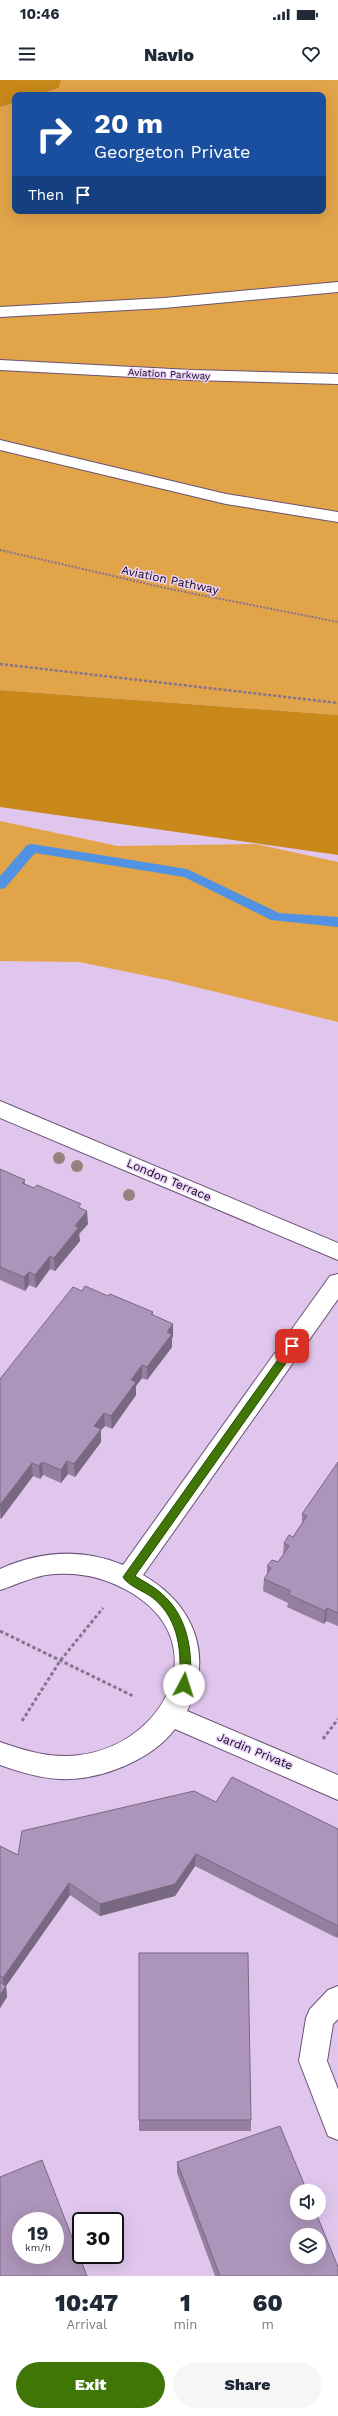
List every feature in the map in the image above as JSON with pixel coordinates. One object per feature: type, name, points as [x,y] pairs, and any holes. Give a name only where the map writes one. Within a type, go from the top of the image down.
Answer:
[{"type":"street","points":[[0,312],[164,303],[338,287]]},
{"type":"street","name":"Aviation Parkway","points":[[0,365],[191,375],[338,379]]},
{"type":"street","points":[[0,445],[226,499],[338,517]]},
{"type":"street","name":"London Terrace","points":[[0,1109],[338,1252]]},
{"type":"street","points":[[128,1577],[338,1282]]},
{"type":"street","points":[[0,1580],[13,1573],[44,1564],[77,1562],[108,1568],[128,1577],[157,1596],[174,1615],[183,1637],[187,1661],[184,1685],[171,1716],[153,1735],[122,1755],[86,1766],[48,1768],[1,1756]]},
{"type":"street","name":"Jardin Private","points":[[171,1716],[299,1769],[338,1788]]},
{"type":"street","points":[[338,1999],[320,2018],[313,2061],[338,2126]]},
{"type":"path","name":"Aviation Pathway","points":[[0,550],[170,590],[338,622]]},
{"type":"path","points":[[0,664],[338,703]]},
{"type":"path","points":[[1,1756],[40,1690],[60,1661],[128,1577]]},
{"type":"path","points":[[0,1631],[30,1644],[60,1661],[98,1678],[171,1716]]},
{"type":"shaded area","points":[[0,80],[61,80],[59,88],[47,92],[12,92],[12,104],[0,107]]},
{"type":"shaded area","points":[[61,80],[338,80],[338,715],[0,690],[0,107],[12,104],[12,214],[326,214],[326,92],[47,92],[59,88]]},
{"type":"shaded area","points":[[0,690],[338,715],[338,855],[0,807]]},
{"type":"shaded area","points":[[0,821],[118,846],[256,844],[338,862],[338,1022],[167,980],[79,962],[0,961]]},
{"type":"building","points":[[0,1169],[25,1180],[22,1183],[34,1188],[37,1185],[81,1204],[78,1207],[87,1211],[75,1226],[79,1227],[54,1258],[50,1256],[35,1275],[29,1272],[24,1277],[0,1267]]},
{"type":"building","points":[[85,1286],[108,1296],[110,1294],[153,1312],[151,1314],[173,1324],[167,1332],[172,1334],[147,1367],[142,1365],[131,1380],[136,1382],[111,1416],[104,1413],[94,1426],[101,1429],[74,1464],[67,1461],[61,1470],[42,1462],[39,1466],[32,1463],[0,1505],[0,1379],[73,1287],[82,1291]]},
{"type":"building","points":[[338,1462],[338,1613],[327,1608],[325,1611],[288,1594],[291,1591],[264,1579],[271,1568],[267,1566],[272,1560],[278,1562],[289,1546],[284,1543],[289,1535],[293,1537],[307,1516],[302,1514]]},
{"type":"building","points":[[232,1777],[338,1829],[338,1926],[196,1854],[175,1884],[100,1904],[69,1883],[3,1978],[0,1976],[0,1846],[18,1855],[22,1831],[194,1791],[216,1802]]},
{"type":"building","points":[[139,1953],[248,1953],[251,2120],[139,2120]]},
{"type":"building","points":[[0,1982],[6,1986],[0,1995]]},
{"type":"building","points":[[280,2126],[304,2184],[290,2184],[290,2220],[319,2220],[322,2228],[290,2228],[290,2264],[326,2264],[326,2238],[338,2267],[338,2276],[220,2276],[177,2162]]},
{"type":"building","points":[[42,2160],[62,2212],[12,2212],[12,2264],[64,2264],[64,2217],[72,2237],[72,2264],[82,2264],[87,2276],[0,2276],[0,2177]]},
{"type":"waterway","points":[[0,885],[32,848],[187,873],[276,917],[338,922]]},
{"type":"route","points":[[184,1685],[187,1661],[183,1637],[174,1615],[157,1596],[128,1577],[292,1346]]}]
